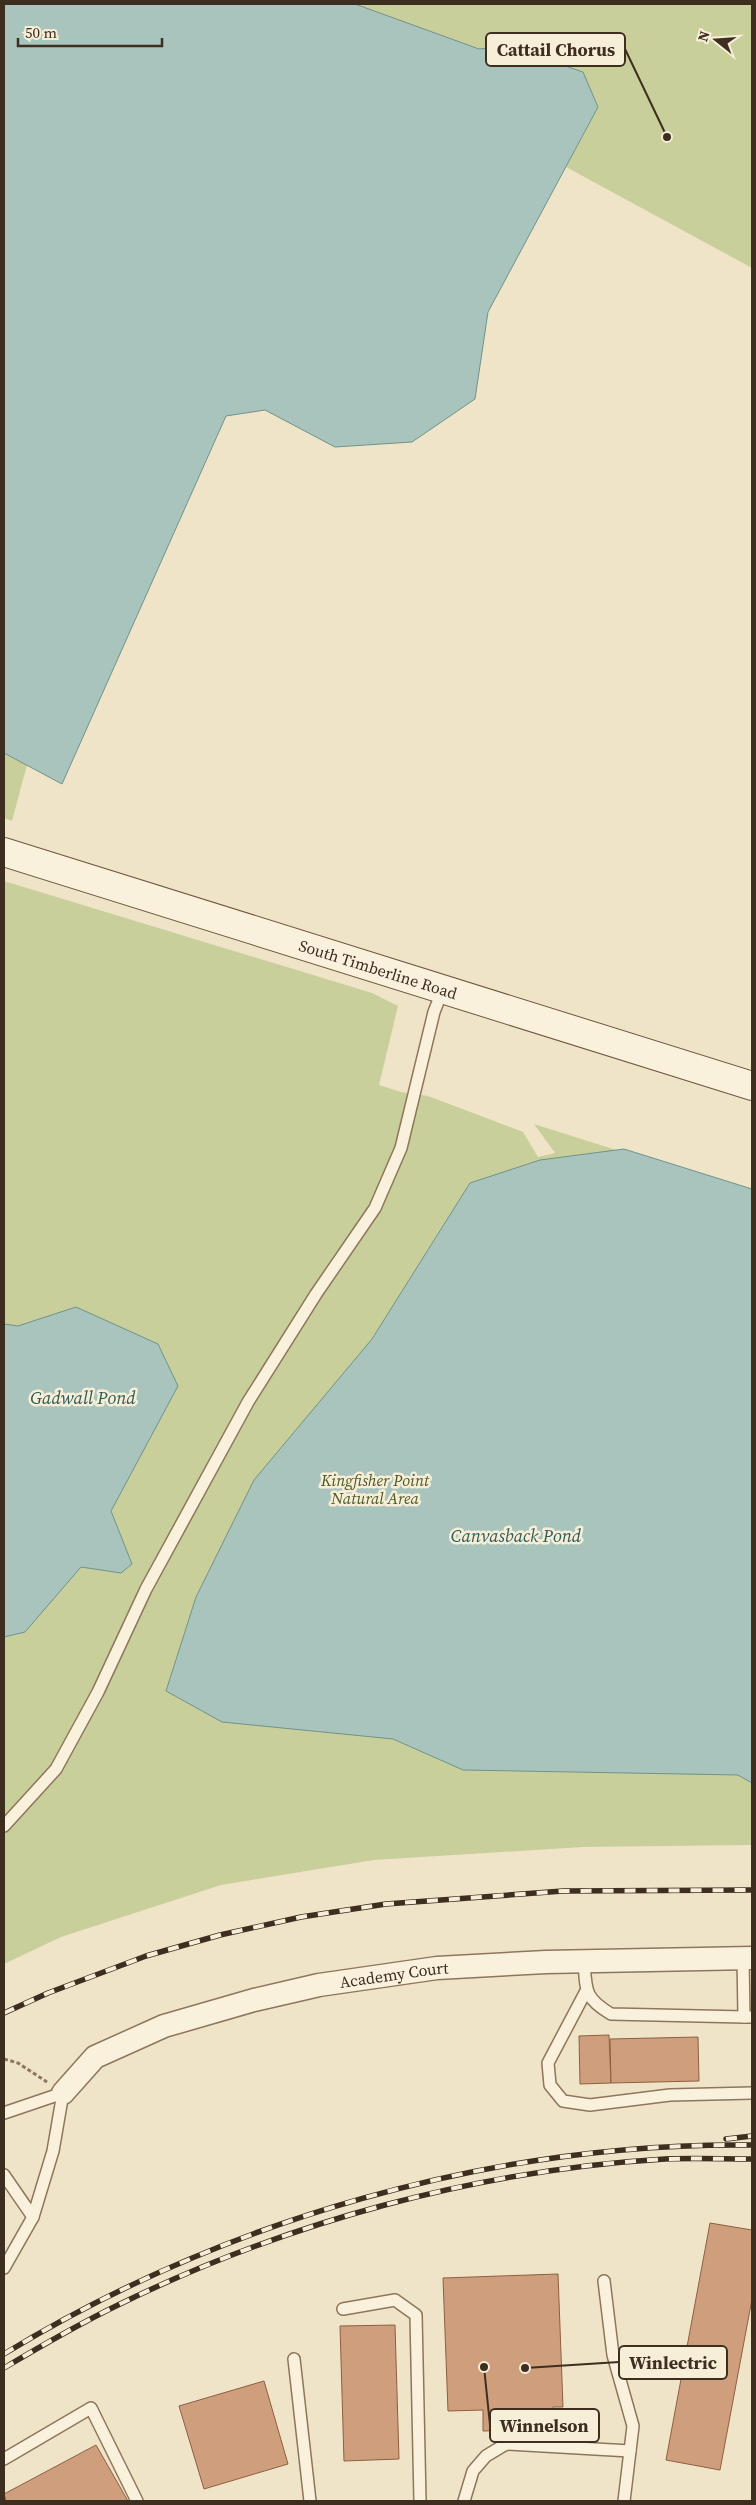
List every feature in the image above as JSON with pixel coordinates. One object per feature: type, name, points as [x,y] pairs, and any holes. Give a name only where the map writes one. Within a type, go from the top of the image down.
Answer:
[{"type":"main road","name":"South Timberline Road","points":[[4,852],[444,988],[752,1086]]},
{"type":"street","name":"Academy Court","points":[[63,2093],[95,2057],[164,2026],[254,2000],[319,1985],[437,1968],[584,1961],[747,1958]]},
{"type":"lane","points":[[4,1826],[56,1769],[98,1692],[146,1589],[248,1402],[316,1294],[375,1208],[401,1148],[434,1012],[444,988]]},
{"type":"lane","points":[[586,1991],[599,2007],[611,2014],[748,2017],[747,1958]]},
{"type":"lane","points":[[584,1961],[586,1991],[548,2064],[550,2084],[563,2101],[590,2105],[670,2095],[752,2092]]},
{"type":"lane","points":[[4,2113],[63,2093],[53,2151],[33,2217],[4,2268]]},
{"type":"lane","points":[[4,2175],[33,2217]]},
{"type":"lane","points":[[604,2281],[613,2356],[633,2426],[624,2501]]},
{"type":"lane","points":[[343,2309],[395,2300],[416,2315],[420,2501]]},
{"type":"lane","points":[[294,2359],[310,2501]]},
{"type":"lane","points":[[4,2459],[91,2408],[136,2501]]},
{"type":"lane","points":[[464,2501],[474,2471],[486,2456],[506,2444],[630,2451]]},
{"type":"path","points":[[4,2059],[18,2063],[63,2093]]},
{"type":"green space","points":[[355,4],[752,4],[752,268],[566,167],[598,107],[507,46],[479,49]]},
{"type":"green space","points":[[4,753],[27,765],[12,821],[4,818]]},
{"type":"green space","name":"Kingfisher Point Natural Area","points":[[4,881],[372,993],[398,1006],[379,1085],[401,1092],[428,1096],[523,1132],[538,1157],[555,1153],[534,1124],[752,1193],[752,1845],[583,1847],[374,1860],[221,1885],[61,1937],[4,1964]]},
{"type":"water","points":[[4,4],[355,4],[479,49],[507,46],[583,72],[598,107],[488,312],[475,399],[412,442],[335,447],[265,410],[226,416],[62,784],[4,753]]},
{"type":"water","name":"Canvasback Pond","points":[[624,1149],[752,1189],[752,1783],[738,1775],[463,1770],[393,1739],[222,1722],[166,1691],[196,1597],[254,1480],[372,1339],[470,1183],[540,1160]]},
{"type":"water","name":"Gadwall Pond","points":[[76,1307],[158,1344],[178,1386],[111,1511],[132,1564],[121,1573],[81,1567],[25,1632],[4,1637],[4,1324],[18,1326]]},
{"type":"building","points":[[609,2035],[611,2083],[580,2084],[579,2036]]},
{"type":"building","points":[[698,2037],[699,2081],[611,2083],[610,2039]]},
{"type":"building","points":[[710,2223],[752,2230],[752,2299],[720,2470],[666,2460]]},
{"type":"building","points":[[558,2274],[563,2407],[553,2407],[554,2429],[483,2431],[483,2410],[448,2411],[443,2278]]},
{"type":"building","points":[[395,2325],[399,2459],[344,2461],[340,2326]]},
{"type":"building","points":[[264,2381],[288,2464],[204,2489],[179,2406]]},
{"type":"building","points":[[96,2445],[128,2501],[6,2501],[4,2494]]},
{"type":"railway","points":[[4,2013],[48,1993],[146,1956],[220,1935],[301,1917],[386,1904],[563,1891],[752,1890]]},
{"type":"railway","points":[[726,2139],[752,2136]]},
{"type":"railway","points":[[4,2354],[89,2306],[177,2264],[269,2228],[363,2198],[460,2174],[557,2158],[655,2148],[752,2145]]},
{"type":"railway","points":[[4,2368],[89,2320],[182,2275],[316,2225],[385,2205],[454,2188],[524,2175],[595,2165],[665,2159],[752,2159]]},
{"type":"place","name":"Cattail Chorus","points":[[667,137]]},
{"type":"place","name":"Winnelson","points":[[484,2367]]},
{"type":"place","name":"Winlectric","points":[[525,2368]]}]
